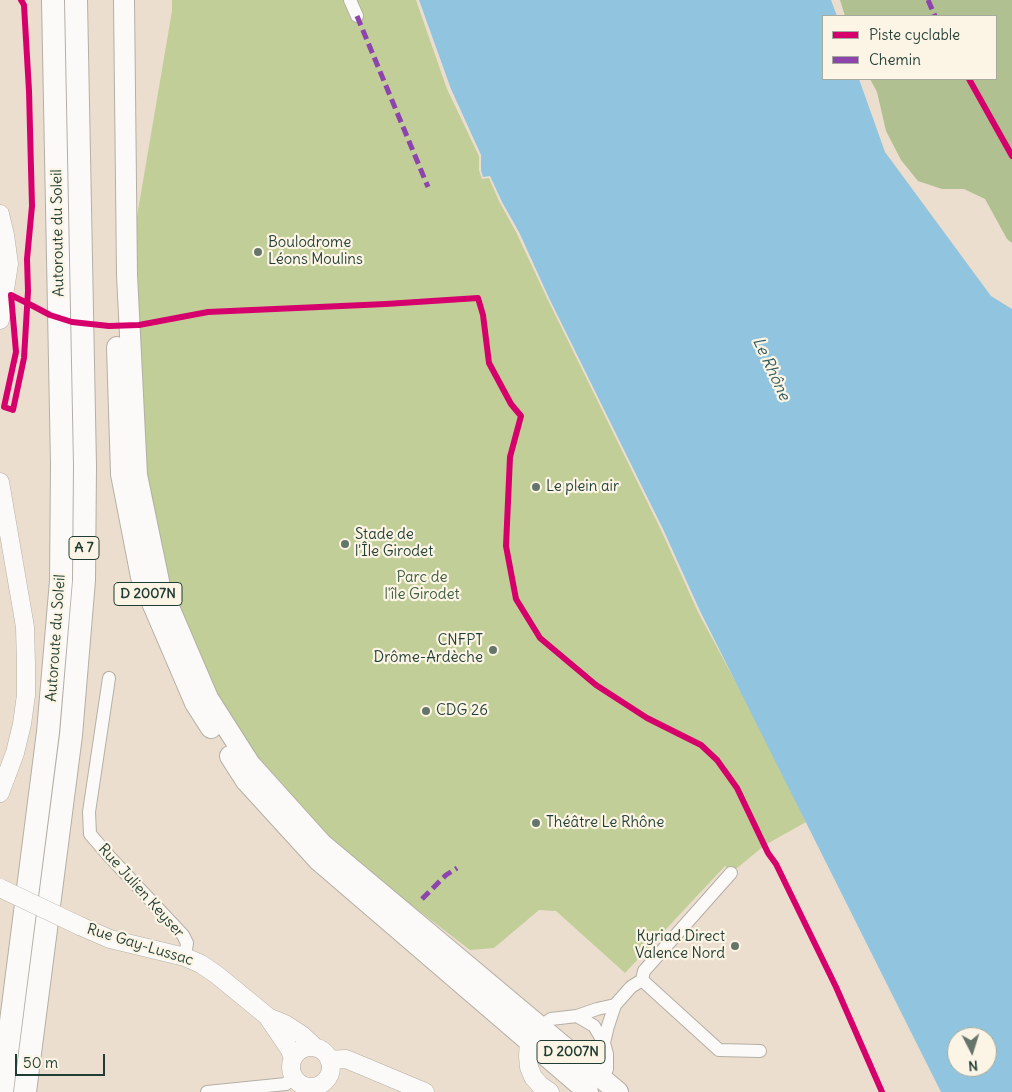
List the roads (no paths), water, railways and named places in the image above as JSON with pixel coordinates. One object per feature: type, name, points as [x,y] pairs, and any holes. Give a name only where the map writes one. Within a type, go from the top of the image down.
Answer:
[{"type":"highway","name":"Autoroute du Soleil","points":[[2,1092],[48,732],[61,581],[62,456],[53,0]]},
{"type":"highway","name":"Autoroute du Soleil","points":[[25,1092],[71,736],[84,580],[85,456],[76,0]]},
{"type":"main road","name":"D 2007N","points":[[111,0],[115,286],[121,474],[141,577],[195,703],[246,781],[319,861],[534,1034]]},
{"type":"main road","name":"D 2007N","points":[[124,0],[127,275],[137,475],[160,586],[208,698],[250,764],[322,844],[593,1087],[618,1092]]},
{"type":"street","points":[[350,0],[357,16]]},
{"type":"street","points":[[0,214],[6,235],[9,264],[3,280],[0,320]]},
{"type":"street","points":[[0,482],[25,627],[26,695],[15,753],[0,793]]},
{"type":"street","name":"Rue Julien Keyser","points":[[109,678],[89,812],[90,834],[183,935],[187,943],[185,957]]},
{"type":"street","points":[[604,1043],[615,1005],[631,987],[642,980],[644,971],[731,873]]},
{"type":"street","name":"Rue Gay-Lussac","points":[[0,888],[110,938],[185,957],[217,975],[267,1016]]},
{"type":"street","points":[[642,980],[719,1050],[760,1051]]},
{"type":"street","points":[[549,1092],[540,1085],[530,1085],[528,1056],[534,1034],[551,1019],[577,1016],[615,1005]]},
{"type":"street","points":[[267,1016],[285,1024],[324,1052],[329,1060],[330,1068],[328,1077],[322,1083],[312,1089],[302,1085],[293,1076],[290,1050],[267,1016]]},
{"type":"street","points":[[577,1016],[594,1026],[604,1043],[608,1063],[607,1069],[593,1087]]},
{"type":"street","points":[[207,1092],[286,1084],[293,1076],[302,1049],[316,1048]]},
{"type":"street","points":[[329,1060],[346,1059],[426,1092]]},
{"type":"water","name":"Le Rhône","points":[[419,0],[831,0],[837,15],[822,15],[822,80],[859,80],[885,152],[991,296],[1012,309],[1012,1092],[941,1092],[700,611],[663,529],[549,298],[519,232],[490,176],[483,177],[481,155],[451,89]]},
{"type":"place","name":"Boulodrome Léons Moulins","points":[[258,252]]},
{"type":"place","name":"Le plein air","points":[[536,487]]},
{"type":"place","name":"Stade de l'Île Girodet","points":[[345,544]]},
{"type":"place","name":"CNFPT Drôme-Ardèche","points":[[493,650]]},
{"type":"place","name":"CDG 26","points":[[426,711]]},
{"type":"place","name":"Théâtre Le Rhône","points":[[536,823]]},
{"type":"place","name":"Kyriad Direct Valence Nord","points":[[735,946]]},
{"type":"park label","name":"Parc de l'île Girodet","points":[[422,586]]}]
